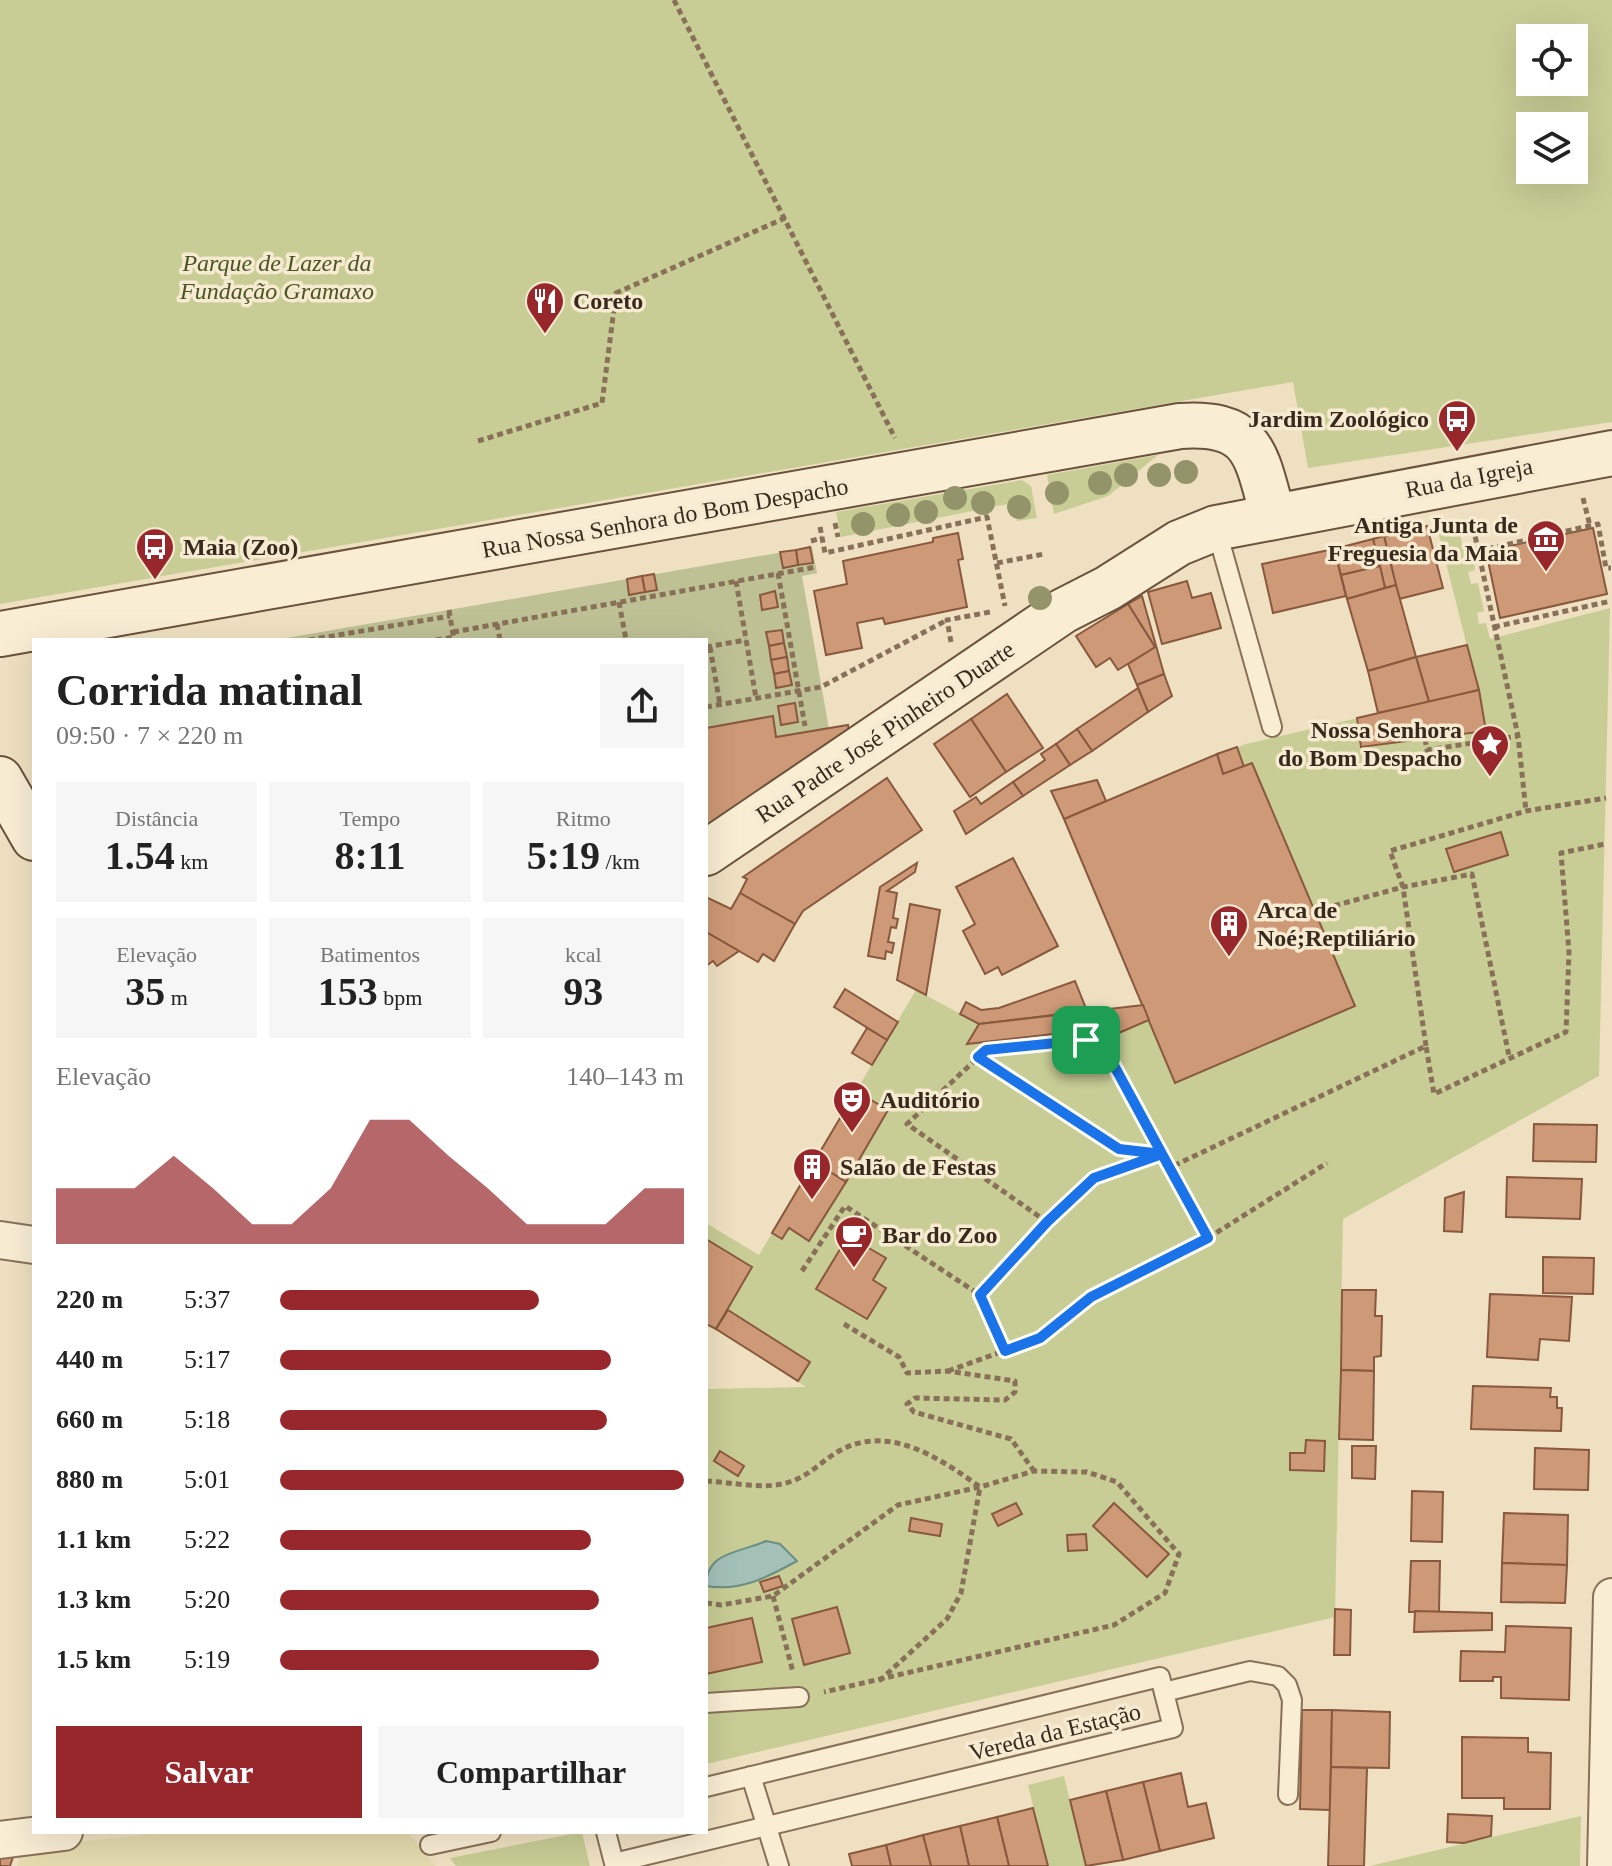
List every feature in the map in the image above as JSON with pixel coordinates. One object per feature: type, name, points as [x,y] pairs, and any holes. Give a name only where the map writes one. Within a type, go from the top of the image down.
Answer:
[{"type":"main road","name":"Rua Nossa Senhora do Bom Despacho","points":[[0,634],[1180,426],[1212,425],[1239,435],[1247,442],[1255,453],[1273,516]]},
{"type":"main road","name":"Rua da Igreja","points":[[1063,611],[1108,588],[1179,543],[1216,528],[1612,453]]},
{"type":"main road","name":"Rua Padre José Pinheiro Duarte","points":[[708,852],[1063,611]]},
{"type":"main road","points":[[0,779],[32,835]]},
{"type":"street","points":[[0,1240],[32,1245]]},
{"type":"street","points":[[1606,1866],[1612,1597]]},
{"type":"street","points":[[0,1840],[48,1834]]},
{"type":"lane","points":[[1216,528],[1272,727]]},
{"type":"lane","points":[[1164,1692],[1250,1671],[1278,1676],[1287,1685],[1292,1700],[1288,1795]]},
{"type":"lane","name":"Vereda da Estação","points":[[607,1834],[614,1863],[1173,1728],[1160,1677],[708,1787]]},
{"type":"lane","points":[[708,1703],[799,1697]]},
{"type":"lane","points":[[751,1776],[764,1827],[779,1866]]},
{"type":"lane","points":[[430,1845],[482,1834]]},
{"type":"path","points":[[674,0],[900,449]]},
{"type":"path","points":[[478,441],[602,403],[616,293],[785,218]]},
{"type":"path","points":[[1583,498],[1590,526]]},
{"type":"path","points":[[708,707],[821,687],[947,620],[1006,609],[987,517],[825,553],[822,536],[811,541]]},
{"type":"path","points":[[1471,517],[1518,736],[1526,811]]},
{"type":"path","points":[[1478,551],[1598,524],[1606,568],[1611,568]]},
{"type":"path","points":[[997,563],[1044,554]]},
{"type":"path","points":[[319,638],[450,613],[453,636],[497,624],[816,567]]},
{"type":"path","points":[[778,573],[805,726]]},
{"type":"path","points":[[736,581],[756,698]]},
{"type":"path","points":[[1494,627],[1611,601]]},
{"type":"path","points":[[619,602],[626,638]]},
{"type":"path","points":[[947,620],[951,639]]},
{"type":"path","points":[[497,624],[500,638]]},
{"type":"path","points":[[720,705],[708,647],[746,640]]},
{"type":"path","points":[[1425,739],[1427,750],[1518,736]]},
{"type":"path","points":[[1605,844],[1561,853],[1569,952],[1566,1032],[1509,1056],[1434,1094],[1403,887],[1390,851],[1526,811],[1606,798]]},
{"type":"path","points":[[1315,911],[1403,887],[1472,874],[1509,1056]]},
{"type":"path","points":[[1047,1222],[907,1124],[986,1050],[1086,1040],[1104,1047],[1208,1238]]},
{"type":"path","points":[[1169,1168],[1426,1046]]},
{"type":"path","points":[[978,1057],[1119,1149],[1162,1154]]},
{"type":"path","points":[[980,1295],[1047,1222],[1094,1178],[1162,1154]]},
{"type":"path","points":[[948,1371],[1040,1338],[1091,1297],[1208,1238],[1327,1163]]},
{"type":"path","points":[[802,1271],[845,1206],[980,1295],[1005,1351]]},
{"type":"path","points":[[844,1324],[899,1357],[907,1373],[948,1371],[1015,1381],[1015,1392],[1005,1400],[915,1398],[907,1404],[914,1412],[1011,1439],[1034,1471]]},
{"type":"path","points":[[708,1481],[790,1482],[841,1450],[861,1443],[890,1442],[924,1451],[980,1487]]},
{"type":"path","points":[[708,1603],[721,1605],[773,1596],[888,1510],[913,1500],[980,1487],[1034,1471],[1087,1472],[1117,1482],[1179,1554],[1165,1593],[1114,1625],[878,1682],[799,1697],[773,1596]]},
{"type":"path","points":[[878,1682],[947,1619],[961,1593],[980,1487]]},
{"type":"shaded area","points":[[152,1834],[409,1834],[436,1866],[17,1866],[22,1848]]},
{"type":"green space","name":"Parque de Lazer da Fundação Gramaxo","points":[[0,0],[1612,0],[1612,422],[1308,468],[1293,382],[0,604]]},
{"type":"green space","points":[[1158,455],[1108,496],[1054,514],[1047,475]]},
{"type":"green space","points":[[1022,480],[1031,486],[1037,518],[1017,521],[1013,503],[841,537],[836,512]]},
{"type":"green space","points":[[1465,518],[1467,530],[1460,532],[1462,544],[1470,543],[1475,570],[1468,572],[1471,584],[1478,583],[1484,611],[1477,613],[1479,624],[1486,623],[1490,639],[1610,608],[1599,1076],[1343,1219],[1335,1617],[708,1764],[708,1389],[806,1387],[708,1325],[708,1224],[759,1255],[916,990],[979,1024],[1142,1005],[1064,819],[1246,744],[1478,690],[1436,523]]},
{"type":"green space","points":[[812,547],[817,573],[802,576],[829,729],[776,737],[772,716],[708,728],[708,638],[287,638]]},
{"type":"green space","points":[[1064,1776],[1086,1866],[1048,1866],[1028,1785]]},
{"type":"green space","points":[[1581,1816],[1580,1866],[1370,1866]]},
{"type":"green space","points":[[582,1834],[590,1866],[456,1866],[450,1858]]},
{"type":"water","points":[[766,1541],[780,1544],[797,1561],[742,1585],[708,1586],[712,1566],[726,1555]]},
{"type":"building","points":[[1427,526],[1443,588],[1399,599],[1384,536]]},
{"type":"building","name":"Antiga Junta de Freguesia da Maia","points":[[1593,528],[1607,594],[1500,618],[1486,551]]},
{"type":"building","points":[[958,533],[963,559],[958,560],[967,607],[885,624],[883,618],[857,623],[862,648],[826,655],[814,591],[847,584],[843,561],[933,542],[933,538]]},
{"type":"building","points":[[1384,536],[1396,585],[1385,588],[1373,539]]},
{"type":"building","points":[[1373,539],[1380,566],[1341,575],[1334,549]]},
{"type":"building","points":[[810,547],[813,563],[798,565],[796,550]]},
{"type":"building","points":[[1334,549],[1346,596],[1273,613],[1262,564]]},
{"type":"building","points":[[796,550],[798,565],[783,568],[780,552]]},
{"type":"building","points":[[1380,566],[1385,588],[1347,599],[1341,575]]},
{"type":"building","points":[[654,574],[657,590],[645,592],[642,576]]},
{"type":"building","points":[[642,576],[645,592],[629,595],[627,579]]},
{"type":"building","points":[[1187,581],[1192,598],[1211,593],[1221,628],[1162,644],[1148,592]]},
{"type":"building","points":[[1396,585],[1416,657],[1368,671],[1347,599]]},
{"type":"building","points":[[775,591],[778,607],[762,610],[760,595]]},
{"type":"building","points":[[1142,596],[1164,674],[1137,685],[1128,664],[1155,647],[1128,604]]},
{"type":"building","points":[[1128,604],[1155,647],[1118,670],[1110,658],[1096,667],[1076,636]]},
{"type":"building","points":[[782,630],[784,643],[769,646],[766,632]]},
{"type":"building","points":[[784,643],[787,657],[771,660],[769,646]]},
{"type":"building","points":[[1467,645],[1479,690],[1429,702],[1416,657]]},
{"type":"building","points":[[787,657],[789,671],[774,674],[771,660]]},
{"type":"building","points":[[1416,657],[1429,702],[1378,713],[1368,671]]},
{"type":"building","points":[[789,671],[792,685],[776,688],[774,674]]},
{"type":"building","points":[[1164,674],[1172,696],[1148,712],[1137,685]]},
{"type":"building","points":[[1138,688],[1148,712],[1092,751],[1077,729]]},
{"type":"building","points":[[1479,690],[1486,731],[1361,747],[1357,718]]},
{"type":"building","points":[[1007,694],[1043,748],[1006,772],[971,719]]},
{"type":"building","points":[[795,703],[798,722],[781,725],[778,706]]},
{"type":"building","points":[[773,716],[776,737],[848,725],[850,735],[708,831],[708,728]]},
{"type":"building","points":[[971,719],[1006,772],[970,797],[934,744]]},
{"type":"building","points":[[1077,729],[1092,751],[1070,765],[1056,744]]},
{"type":"building","points":[[1056,744],[1070,765],[1023,796],[1013,782],[1045,760],[1041,754]]},
{"type":"building","points":[[1237,747],[1244,767],[1223,774],[1217,754]]},
{"type":"building","name":"Arca de Noé;Reptiliário","points":[[1217,754],[1223,774],[1252,763],[1355,1006],[1175,1083],[1064,819]]},
{"type":"building","points":[[887,778],[922,830],[803,911],[795,924],[740,893],[747,879],[743,877]]},
{"type":"building","points":[[1097,780],[1106,801],[1064,819],[1051,791]]},
{"type":"building","points":[[1013,782],[1023,796],[966,834],[954,811],[976,797],[981,804]]},
{"type":"building","points":[[1501,832],[1508,855],[1454,872],[1446,849]]},
{"type":"building","points":[[1013,858],[1058,946],[1002,975],[998,967],[985,974],[963,931],[975,924],[956,887]]},
{"type":"building","points":[[917,863],[915,872],[887,891],[897,893],[893,918],[898,919],[896,928],[891,927],[888,942],[894,943],[892,953],[886,951],[885,959],[868,956],[880,887]]},
{"type":"building","points":[[740,893],[795,924],[774,961],[763,954],[758,962],[708,933],[708,898],[731,909]]},
{"type":"building","points":[[910,904],[940,910],[926,995],[897,980]]},
{"type":"building","points":[[708,933],[739,951],[717,966],[713,961],[708,965]]},
{"type":"building","points":[[1075,981],[1087,1011],[979,1024],[960,1014],[966,1002],[981,1010],[999,1008]]},
{"type":"building","points":[[845,989],[898,1022],[887,1040],[834,1007]]},
{"type":"building","points":[[1143,1005],[1149,1020],[1114,1035],[1106,1028],[967,1044],[979,1024]]},
{"type":"building","points":[[867,1028],[887,1040],[872,1065],[852,1053]]},
{"type":"building","name":"Auditório","points":[[856,1091],[888,1110],[846,1182],[814,1162]]},
{"type":"building","points":[[1534,1124],[1597,1125],[1596,1162],[1533,1161]]},
{"type":"building","name":"Salão de Festas","points":[[814,1162],[846,1182],[809,1241],[789,1228],[782,1239],[772,1233]]},
{"type":"building","points":[[1507,1177],[1582,1179],[1580,1219],[1506,1217]]},
{"type":"building","points":[[1464,1192],[1462,1232],[1444,1231],[1445,1198]]},
{"type":"building","name":"Bar do Zoo","points":[[848,1236],[886,1258],[873,1280],[886,1288],[867,1319],[816,1289]]},
{"type":"building","points":[[708,1240],[752,1267],[716,1329],[708,1325]]},
{"type":"building","points":[[1543,1257],[1594,1258],[1593,1294],[1543,1293]]},
{"type":"building","points":[[1342,1290],[1376,1290],[1375,1316],[1382,1316],[1381,1356],[1374,1357],[1374,1371],[1341,1370]]},
{"type":"building","points":[[1490,1294],[1572,1297],[1569,1341],[1540,1339],[1538,1360],[1487,1357]]},
{"type":"building","points":[[728,1310],[810,1362],[798,1381],[716,1329]]},
{"type":"building","points":[[1341,1370],[1374,1371],[1373,1440],[1339,1439]]},
{"type":"building","points":[[1473,1386],[1551,1388],[1550,1397],[1557,1397],[1557,1408],[1562,1408],[1561,1431],[1471,1429]]},
{"type":"building","points":[[1306,1440],[1325,1441],[1324,1471],[1290,1470],[1290,1453],[1305,1453]]},
{"type":"building","points":[[1352,1446],[1376,1446],[1375,1479],[1352,1478]]},
{"type":"building","points":[[1535,1448],[1589,1450],[1588,1490],[1534,1489]]},
{"type":"building","points":[[720,1451],[744,1466],[738,1476],[714,1461]]},
{"type":"building","points":[[1412,1491],[1443,1492],[1442,1542],[1411,1541]]},
{"type":"building","points":[[1016,1503],[1022,1514],[998,1526],[992,1514]]},
{"type":"building","points":[[1114,1503],[1169,1554],[1147,1577],[1093,1526]]},
{"type":"building","points":[[1504,1513],[1568,1515],[1567,1565],[1502,1563]]},
{"type":"building","points":[[911,1518],[942,1524],[940,1536],[909,1531]]},
{"type":"building","points":[[1086,1534],[1087,1550],[1068,1551],[1067,1535]]},
{"type":"building","points":[[1411,1561],[1440,1561],[1439,1612],[1409,1612]]},
{"type":"building","points":[[1502,1563],[1567,1565],[1565,1603],[1501,1602]]},
{"type":"building","points":[[779,1576],[783,1586],[764,1592],[760,1582]]},
{"type":"building","points":[[837,1607],[850,1653],[804,1665],[792,1619]]},
{"type":"building","points":[[1335,1609],[1351,1610],[1350,1655],[1334,1655]]},
{"type":"building","points":[[1415,1611],[1492,1613],[1492,1630],[1414,1632]]},
{"type":"building","points":[[752,1618],[762,1662],[708,1674],[708,1628]]},
{"type":"building","points":[[1506,1626],[1571,1628],[1569,1700],[1501,1698],[1501,1677],[1493,1677],[1493,1681],[1460,1681],[1461,1651],[1505,1652]]},
{"type":"building","points":[[1302,1710],[1332,1710],[1330,1810],[1300,1809]]},
{"type":"building","points":[[1332,1710],[1390,1712],[1389,1768],[1331,1767]]},
{"type":"building","points":[[1462,1737],[1528,1738],[1528,1752],[1551,1753],[1550,1809],[1504,1809],[1504,1798],[1462,1798]]},
{"type":"building","points":[[1331,1767],[1367,1768],[1364,1866],[1328,1866]]},
{"type":"building","points":[[1181,1773],[1188,1807],[1206,1803],[1214,1838],[1160,1851],[1143,1782]]},
{"type":"building","points":[[1143,1782],[1160,1851],[1123,1860],[1106,1791]]},
{"type":"building","points":[[1106,1791],[1123,1860],[1086,1866],[1070,1800]]},
{"type":"building","points":[[1033,1808],[1048,1866],[1009,1866],[997,1817]]},
{"type":"building","points":[[1448,1814],[1492,1816],[1491,1836],[1464,1843],[1447,1842]]},
{"type":"building","points":[[997,1817],[1009,1866],[969,1866],[960,1826]]},
{"type":"building","points":[[960,1826],[969,1866],[931,1866],[923,1835]]},
{"type":"building","points":[[923,1835],[931,1866],[891,1866],[886,1845]]},
{"type":"building","points":[[886,1845],[891,1866],[852,1866],[849,1854]]},
{"type":"building","points":[[16,1848],[10,1866],[0,1866],[0,1850]]},
{"type":"place","name":"Coreto","points":[[545,335]]},
{"type":"place","name":"Jardim Zoológico","points":[[1457,453]]},
{"type":"place","name":"Antiga Junta de Freguesia da Maia","points":[[1546,573]]},
{"type":"place","name":"Maia (Zoo)","points":[[155,581]]},
{"type":"place","name":"Nossa Senhora do Bom Despacho","points":[[1490,778]]},
{"type":"place","name":"Arca de Noé;Reptiliário","points":[[1229,958]]},
{"type":"place","name":"Auditório","points":[[852,1134]]},
{"type":"place","name":"Salão de Festas","points":[[812,1201]]},
{"type":"place","name":"Bar do Zoo","points":[[854,1269]]},
{"type":"route","points":[[1086,1040],[986,1050],[978,1057],[1119,1149],[1162,1154],[1208,1238],[1091,1297],[1040,1338],[1005,1351],[980,1295],[1047,1222],[1094,1178],[1162,1154],[1104,1047],[1086,1040]]}]
